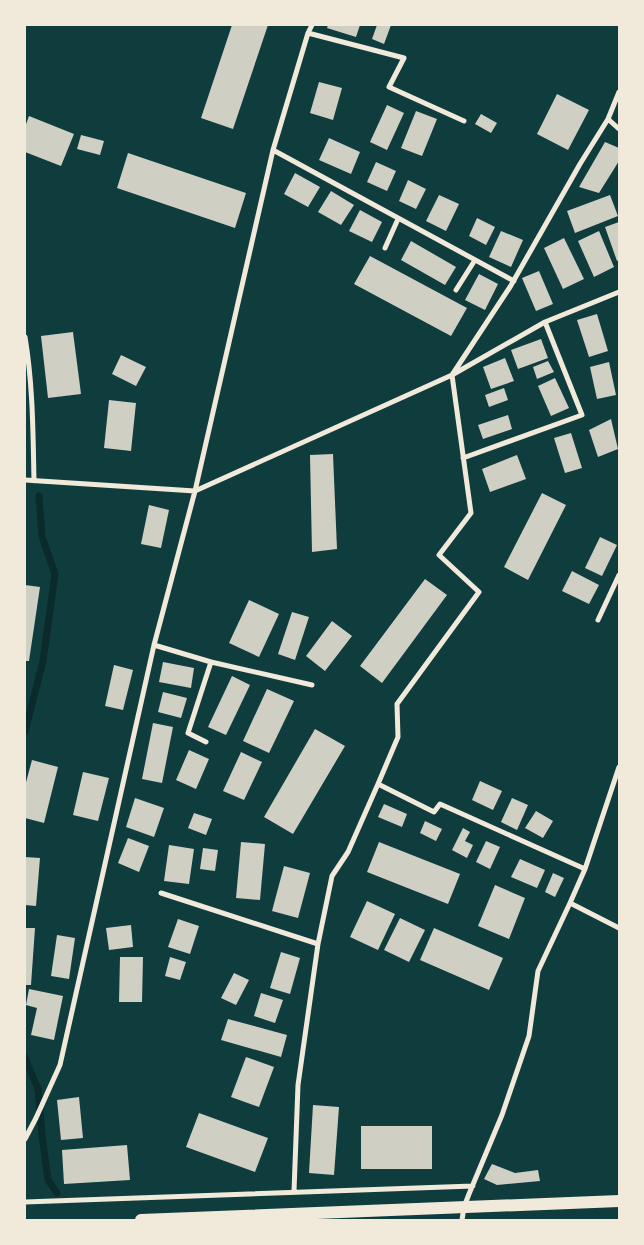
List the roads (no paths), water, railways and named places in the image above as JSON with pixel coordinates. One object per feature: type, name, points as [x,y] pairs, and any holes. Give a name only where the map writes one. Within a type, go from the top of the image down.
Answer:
[{"type":"main road","points":[[141,1220],[463,1214],[619,1201]]},
{"type":"street","points":[[26,1137],[60,1065],[154,645],[196,491],[273,150],[312,25]]},
{"type":"street","points":[[308,33],[404,58],[389,87],[464,122]]},
{"type":"street","points":[[294,1191],[298,1085],[318,944],[332,876],[348,852],[398,736],[397,704],[479,592],[438,555],[471,513],[452,375],[514,281],[580,164],[608,119],[619,92]]},
{"type":"street","points":[[608,119],[619,129]]},
{"type":"street","points":[[273,150],[514,281]]},
{"type":"street","points":[[385,248],[398,219]]},
{"type":"street","points":[[456,290],[475,260]]},
{"type":"street","points":[[25,480],[196,491],[452,375],[545,322],[619,292]]},
{"type":"street","points":[[464,458],[582,415],[545,322]]},
{"type":"street","points":[[25,338],[32,399],[34,481]]},
{"type":"street","points":[[598,620],[619,575]]},
{"type":"street","points":[[154,645],[211,662],[312,685]]},
{"type":"street","points":[[206,742],[188,733],[211,662]]},
{"type":"street","points":[[463,1214],[502,1115],[529,1036],[538,971],[585,869],[619,767]]},
{"type":"street","points":[[378,784],[434,812],[440,804],[585,869]]},
{"type":"street","points":[[162,893],[318,944]]},
{"type":"street","points":[[570,903],[619,928]]},
{"type":"street","points":[[25,1202],[473,1186]]},
{"type":"waterway","points":[[25,732],[43,661],[55,574],[42,537],[39,496]]},
{"type":"waterway","points":[[25,1058],[38,1089],[48,1180],[57,1193]]}]
